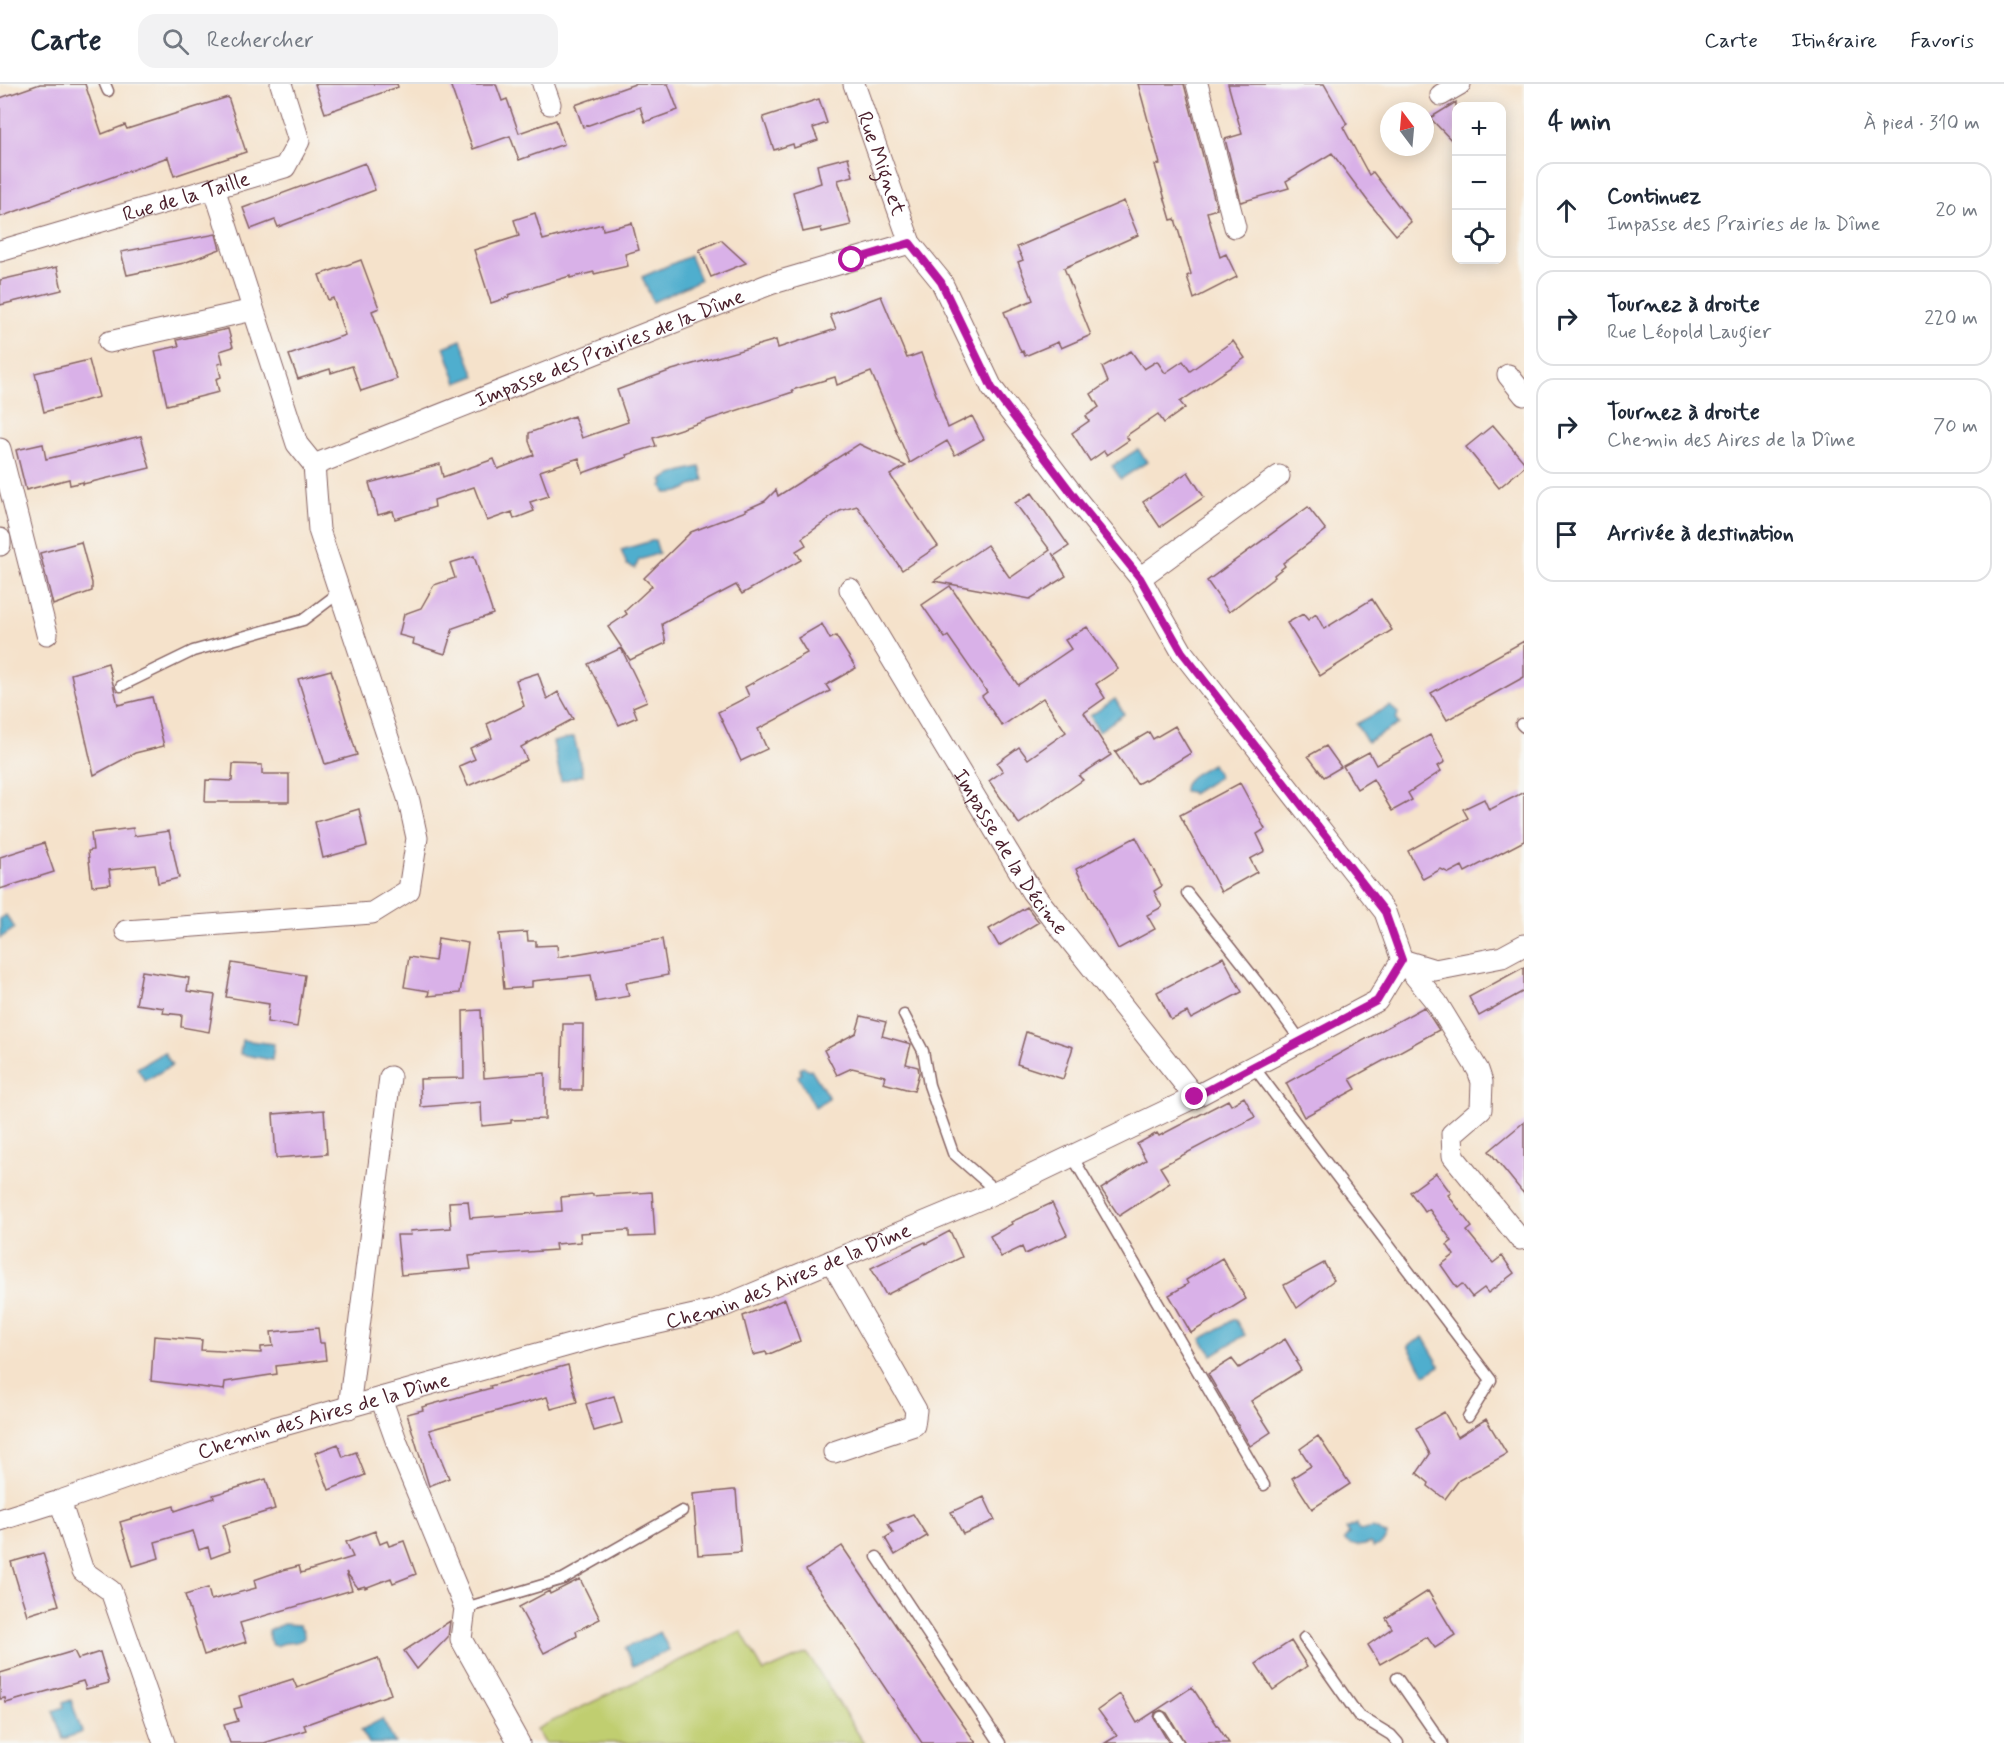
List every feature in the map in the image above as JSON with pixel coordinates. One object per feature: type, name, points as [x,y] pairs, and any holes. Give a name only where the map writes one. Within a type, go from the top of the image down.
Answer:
[{"type":"street","name":"Rue de la Taille","points":[[0,251],[285,167],[299,141],[281,84]]},
{"type":"street","points":[[543,84],[550,104]]},
{"type":"street","name":"Rue Mignet","points":[[854,84],[910,243],[941,282],[992,388],[1140,578],[1182,652],[1385,912],[1402,960],[1437,1003],[1478,1070],[1482,1082],[1481,1109],[1452,1134],[1453,1156],[1520,1239]]},
{"type":"street","points":[[1197,84],[1235,227]]},
{"type":"street","points":[[1441,95],[1460,84]]},
{"type":"street","points":[[126,931],[372,913],[409,890],[417,838],[409,801],[319,530],[314,465],[297,444],[214,188]]},
{"type":"street","name":"Impasse des Prairies de la Dîme","points":[[314,465],[770,284],[910,243]]},
{"type":"street","points":[[109,342],[253,310]]},
{"type":"street","points":[[1508,375],[1524,395]]},
{"type":"street","points":[[0,449],[7,511],[47,634]]},
{"type":"street","points":[[1140,578],[1279,476]]},
{"type":"street","points":[[0,539],[0,545]]},
{"type":"street","name":"Impasse de la Décime","points":[[850,589],[1032,892],[1195,1097]]},
{"type":"street","points":[[1402,960],[1436,970],[1502,957],[1524,945]]},
{"type":"street","name":"Chemin des Aires de la Dîme","points":[[0,1520],[252,1434],[605,1335],[712,1311],[997,1192],[1195,1097],[1377,1001],[1402,960]]},
{"type":"street","points":[[349,1408],[390,1077]]},
{"type":"street","points":[[831,1261],[916,1410],[914,1425],[834,1452]]},
{"type":"street","points":[[381,1398],[397,1443],[465,1608],[461,1639],[519,1743]]},
{"type":"street","points":[[60,1501],[83,1571],[111,1591],[164,1743]]},
{"type":"lane","points":[[121,686],[193,651],[303,620],[340,592]]},
{"type":"lane","points":[[1186,893],[1274,1002],[1301,1041]]},
{"type":"lane","points":[[904,1014],[923,1051],[929,1084],[953,1153],[997,1192]]},
{"type":"lane","points":[[1253,1066],[1491,1380],[1468,1417]]},
{"type":"lane","points":[[1072,1156],[1264,1485]]},
{"type":"lane","points":[[465,1608],[563,1579],[682,1510]]},
{"type":"lane","points":[[877,1557],[1000,1743]]},
{"type":"lane","points":[[1304,1638],[1358,1715],[1391,1735],[1398,1743]]},
{"type":"lane","points":[[1397,1678],[1442,1743]]},
{"type":"lane","points":[[1161,1717],[1178,1743]]},
{"type":"green space","points":[[741,1631],[764,1672],[807,1653],[864,1743],[545,1743],[536,1729]]},
{"type":"water","points":[[690,256],[700,280],[653,302],[642,277]]},
{"type":"water","points":[[461,340],[475,376],[457,383],[444,347]]},
{"type":"water","points":[[1138,449],[1147,462],[1121,479],[1112,466]]},
{"type":"water","points":[[700,467],[704,480],[679,492],[666,493],[662,480],[676,473]]},
{"type":"water","points":[[655,540],[659,553],[639,560],[635,568],[627,565],[621,550]]},
{"type":"water","points":[[1115,699],[1124,714],[1099,731],[1090,716]]},
{"type":"water","points":[[1390,706],[1398,713],[1396,720],[1399,724],[1367,742],[1356,724]]},
{"type":"water","points":[[574,737],[583,775],[561,781],[553,742]]},
{"type":"water","points":[[1212,764],[1219,777],[1192,794],[1184,791],[1184,786],[1190,778]]},
{"type":"water","points":[[6,915],[15,928],[0,938],[0,919]]},
{"type":"water","points":[[242,1040],[274,1044],[272,1060],[240,1054]]},
{"type":"water","points":[[164,1052],[172,1065],[145,1081],[137,1068]]},
{"type":"water","points":[[803,1066],[811,1069],[829,1098],[815,1107],[798,1076]]},
{"type":"water","points":[[1235,1319],[1245,1335],[1212,1355],[1201,1339]]},
{"type":"water","points":[[1423,1337],[1440,1366],[1425,1375],[1408,1346]]},
{"type":"water","points":[[1357,1524],[1360,1531],[1373,1528],[1387,1535],[1385,1540],[1373,1547],[1370,1543],[1357,1546],[1350,1544],[1344,1540],[1349,1534],[1346,1529]]},
{"type":"water","points":[[283,1624],[299,1625],[304,1638],[297,1642],[273,1645],[269,1639],[269,1631]]},
{"type":"water","points":[[660,1632],[669,1650],[633,1666],[625,1648]]},
{"type":"water","points":[[71,1700],[82,1732],[63,1739],[53,1711],[64,1707],[63,1703]]},
{"type":"water","points":[[382,1719],[395,1743],[369,1743],[361,1730]]},
{"type":"building","points":[[40,84],[85,84],[102,134],[125,125],[127,129],[228,97],[246,152],[174,176],[168,157],[0,217],[0,98]]},
{"type":"building","points":[[315,84],[397,84],[398,87],[325,113]]},
{"type":"building","points":[[450,84],[496,84],[502,101],[507,99],[519,133],[556,120],[564,144],[519,160],[510,136],[473,149]]},
{"type":"building","points":[[635,84],[668,84],[678,110],[645,122],[640,107],[583,127],[575,105]]},
{"type":"building","points":[[1138,84],[1184,84],[1217,209],[1207,212],[1220,257],[1226,254],[1237,277],[1194,299],[1187,276],[1191,274],[1175,219],[1171,220],[1155,165],[1160,164]]},
{"type":"building","points":[[1228,84],[1324,84],[1347,124],[1343,127],[1369,175],[1373,172],[1411,222],[1396,235],[1332,153],[1286,181],[1289,188],[1241,202],[1225,139],[1242,134]]},
{"type":"building","points":[[819,99],[827,123],[813,128],[818,140],[794,148],[793,144],[774,150],[763,117]]},
{"type":"building","points":[[1452,104],[1452,141],[1434,122],[1434,116]]},
{"type":"building","points":[[848,157],[853,176],[838,180],[851,225],[822,232],[821,228],[803,232],[793,192],[821,183],[817,165]]},
{"type":"building","points":[[365,163],[375,190],[278,227],[275,220],[251,229],[243,208]]},
{"type":"building","points":[[1124,201],[1138,235],[1064,268],[1091,335],[1061,348],[1058,342],[1025,356],[1023,351],[1021,352],[1004,312],[1033,300],[1018,262],[1023,260],[1017,247]]},
{"type":"building","points":[[535,213],[543,240],[602,224],[603,230],[632,223],[639,250],[625,254],[628,266],[594,274],[594,272],[570,278],[570,276],[508,295],[509,297],[491,303],[474,250],[519,236],[514,220]]},
{"type":"building","points":[[216,234],[220,249],[184,263],[127,275],[121,252]]},
{"type":"building","points":[[721,240],[746,263],[711,277],[699,250]]},
{"type":"building","points":[[361,260],[379,308],[372,311],[397,379],[361,391],[352,366],[331,373],[330,369],[298,379],[289,355],[345,335],[333,298],[328,300],[319,275]]},
{"type":"building","points":[[57,267],[62,290],[0,305],[0,280]]},
{"type":"building","points":[[881,296],[907,358],[921,353],[948,428],[972,416],[984,439],[955,455],[947,441],[910,463],[871,372],[837,385],[835,377],[792,390],[793,392],[653,438],[656,446],[626,455],[627,457],[583,473],[579,458],[540,471],[549,496],[530,502],[534,511],[514,519],[512,512],[487,521],[474,487],[434,500],[435,507],[395,519],[393,511],[378,515],[369,483],[440,464],[443,477],[494,459],[498,469],[534,455],[529,433],[574,416],[582,438],[628,422],[617,390],[672,370],[776,340],[778,348],[836,329],[830,315]]},
{"type":"building","points":[[228,329],[233,347],[220,351],[223,363],[218,364],[221,377],[216,379],[219,392],[167,405],[155,351],[179,346],[177,340]]},
{"type":"building","points":[[1233,341],[1245,358],[1180,402],[1185,408],[1164,423],[1158,414],[1126,436],[1129,440],[1107,455],[1104,451],[1090,461],[1072,433],[1089,421],[1086,416],[1099,407],[1091,394],[1108,382],[1102,367],[1131,351],[1144,369],[1157,361],[1165,373],[1183,361],[1190,371]]},
{"type":"building","points":[[89,360],[99,397],[44,412],[35,373]]},
{"type":"building","points":[[1493,425],[1524,462],[1524,467],[1499,488],[1466,447]]},
{"type":"building","points":[[141,436],[150,468],[83,484],[83,482],[70,485],[69,479],[26,490],[16,450],[43,444],[46,459]]},
{"type":"building","points":[[859,444],[906,466],[890,475],[938,546],[902,570],[857,506],[840,511],[802,538],[806,545],[796,551],[801,560],[742,594],[736,585],[662,624],[666,643],[630,660],[608,627],[627,614],[625,611],[652,586],[644,578],[691,532],[746,511],[765,501],[776,490],[778,496]]},
{"type":"building","points":[[1188,472],[1204,497],[1160,527],[1143,502]]},
{"type":"building","points":[[1032,493],[1069,546],[1054,556],[1052,553],[1066,576],[1030,599],[934,581],[987,545],[1010,578],[1050,550],[1015,503]]},
{"type":"building","points":[[1308,507],[1326,530],[1283,563],[1285,566],[1274,575],[1275,577],[1229,612],[1207,581]]},
{"type":"building","points":[[81,542],[92,591],[53,605],[40,553]]},
{"type":"building","points":[[474,556],[493,614],[453,628],[445,654],[413,644],[414,639],[399,635],[404,614],[421,608],[434,585],[455,578],[450,563]]},
{"type":"building","points":[[950,586],[1018,685],[1071,649],[1065,640],[1087,627],[1118,669],[1096,684],[1105,698],[1084,713],[1111,755],[1079,776],[1083,780],[1019,824],[989,781],[1003,771],[997,763],[1019,747],[1028,759],[1066,732],[1043,698],[1002,726],[982,696],[987,692],[948,636],[945,638],[922,605]]},
{"type":"building","points":[[1372,599],[1392,630],[1320,676],[1287,623],[1303,614],[1308,620],[1316,614],[1324,629]]},
{"type":"building","points":[[822,624],[830,639],[836,636],[856,668],[826,685],[830,691],[758,729],[767,749],[741,761],[718,712],[749,696],[745,687],[807,653],[798,638]]},
{"type":"building","points":[[1524,641],[1524,677],[1447,720],[1431,693]]},
{"type":"building","points":[[621,648],[647,701],[633,707],[637,717],[619,725],[588,664]]},
{"type":"building","points":[[108,663],[118,705],[152,697],[164,746],[135,753],[94,775],[71,674]]},
{"type":"building","points":[[331,670],[357,755],[325,764],[298,679]]},
{"type":"building","points":[[538,673],[547,699],[558,692],[573,719],[521,747],[527,760],[468,786],[459,766],[475,759],[470,748],[492,738],[487,724],[524,706],[516,680]]},
{"type":"building","points":[[1175,726],[1191,753],[1137,784],[1115,752],[1149,732],[1153,739]]},
{"type":"building","points":[[1430,735],[1445,762],[1438,766],[1441,771],[1408,793],[1412,800],[1392,811],[1373,779],[1357,789],[1343,766],[1369,752],[1376,765]]},
{"type":"building","points":[[1326,746],[1341,767],[1324,777],[1308,756]]},
{"type":"building","points":[[233,764],[262,765],[262,774],[289,774],[289,802],[205,802],[206,780],[232,781]]},
{"type":"building","points":[[1240,783],[1265,829],[1257,834],[1265,851],[1250,859],[1257,872],[1221,892],[1180,815]]},
{"type":"building","points":[[1524,792],[1524,841],[1465,872],[1462,866],[1449,873],[1441,869],[1423,879],[1408,851],[1468,818],[1463,809],[1484,799],[1489,810]]},
{"type":"building","points":[[359,809],[367,846],[323,858],[315,822]]},
{"type":"building","points":[[133,828],[134,836],[169,831],[179,878],[158,883],[155,865],[109,870],[111,884],[92,886],[88,851],[93,850],[91,833]]},
{"type":"building","points":[[1136,837],[1162,886],[1154,891],[1162,907],[1147,915],[1155,929],[1118,949],[1076,869]]},
{"type":"building","points":[[44,843],[54,872],[0,889],[0,857]]},
{"type":"building","points":[[1027,907],[1039,922],[999,946],[989,929]]},
{"type":"building","points":[[527,932],[528,941],[536,941],[536,946],[557,945],[558,957],[662,939],[668,975],[626,983],[629,996],[596,1002],[591,975],[532,981],[532,987],[504,989],[499,934]]},
{"type":"building","points":[[438,938],[468,943],[460,993],[428,996],[429,991],[404,987],[409,957],[435,961]]},
{"type":"building","points":[[1223,957],[1242,992],[1191,1019],[1187,1012],[1171,1020],[1157,992]]},
{"type":"building","points":[[232,963],[305,975],[297,1027],[267,1022],[269,1004],[226,997]]},
{"type":"building","points":[[1524,967],[1524,991],[1479,1016],[1469,997]]},
{"type":"building","points":[[142,971],[189,978],[187,991],[215,995],[209,1032],[181,1027],[182,1015],[163,1013],[164,1008],[136,1004]]},
{"type":"building","points":[[1424,1007],[1439,1030],[1350,1079],[1356,1089],[1304,1117],[1286,1083]]},
{"type":"building","points":[[481,1010],[484,1078],[545,1073],[545,1119],[511,1120],[511,1123],[482,1126],[481,1102],[421,1107],[420,1079],[464,1078],[463,1011]]},
{"type":"building","points":[[861,1016],[886,1022],[882,1036],[911,1044],[906,1064],[918,1067],[919,1073],[914,1091],[883,1083],[885,1076],[852,1068],[837,1075],[824,1050],[856,1033]]},
{"type":"building","points":[[563,1024],[583,1024],[582,1090],[561,1090]]},
{"type":"building","points":[[1026,1032],[1073,1047],[1063,1079],[1017,1064]]},
{"type":"building","points":[[1244,1097],[1255,1117],[1160,1167],[1170,1183],[1119,1216],[1101,1189],[1146,1160],[1137,1144],[1157,1133],[1159,1136],[1228,1100],[1231,1105]]},
{"type":"building","points":[[324,1110],[327,1154],[276,1158],[273,1114]]},
{"type":"building","points":[[1524,1122],[1524,1194],[1489,1151]]},
{"type":"building","points":[[1436,1173],[1451,1193],[1448,1195],[1472,1227],[1467,1231],[1493,1263],[1502,1256],[1514,1273],[1488,1293],[1484,1288],[1472,1297],[1462,1284],[1457,1288],[1441,1265],[1454,1255],[1447,1245],[1452,1241],[1429,1209],[1425,1212],[1410,1192]]},
{"type":"building","points":[[652,1192],[655,1236],[629,1237],[629,1230],[580,1233],[581,1242],[555,1244],[556,1250],[469,1256],[471,1269],[401,1275],[397,1235],[411,1235],[410,1231],[451,1228],[449,1202],[468,1201],[470,1218],[562,1211],[561,1197]]},
{"type":"building","points":[[1052,1203],[1067,1235],[1025,1254],[1022,1247],[1001,1257],[990,1236],[1012,1224],[1011,1222]]},
{"type":"building","points":[[950,1231],[962,1257],[886,1295],[871,1268]]},
{"type":"building","points":[[1222,1258],[1246,1299],[1191,1333],[1169,1295],[1188,1284],[1186,1280]]},
{"type":"building","points":[[1324,1263],[1334,1280],[1297,1308],[1284,1285]]},
{"type":"building","points":[[785,1299],[800,1341],[767,1355],[766,1352],[753,1355],[743,1316]]},
{"type":"building","points":[[318,1328],[320,1343],[324,1343],[326,1360],[276,1366],[277,1374],[225,1382],[224,1390],[151,1381],[154,1336],[202,1340],[201,1350],[261,1353],[261,1347],[273,1346],[271,1332]]},
{"type":"building","points":[[1285,1339],[1301,1370],[1251,1401],[1271,1432],[1250,1446],[1208,1374],[1232,1359],[1239,1368]]},
{"type":"building","points":[[568,1365],[577,1402],[551,1409],[547,1397],[429,1430],[449,1478],[429,1486],[407,1414],[423,1410],[422,1407],[491,1388],[490,1386]]},
{"type":"building","points":[[614,1396],[622,1423],[594,1431],[586,1404]]},
{"type":"building","points":[[1444,1412],[1458,1437],[1486,1419],[1507,1454],[1459,1480],[1445,1499],[1428,1486],[1429,1483],[1417,1473],[1430,1454],[1416,1428]]},
{"type":"building","points":[[1318,1436],[1350,1484],[1312,1509],[1292,1478],[1311,1466],[1300,1449]]},
{"type":"building","points":[[338,1444],[343,1457],[356,1452],[365,1475],[329,1490],[315,1453]]},
{"type":"building","points":[[266,1479],[275,1509],[223,1525],[230,1551],[211,1558],[208,1547],[199,1550],[193,1531],[155,1542],[159,1558],[133,1566],[120,1522],[174,1506],[175,1511],[214,1498],[213,1495]]},
{"type":"building","points":[[736,1490],[741,1552],[698,1555],[693,1494]]},
{"type":"building","points":[[984,1497],[995,1520],[963,1534],[951,1512]]},
{"type":"building","points":[[913,1514],[927,1536],[895,1555],[885,1538],[893,1533],[888,1524]]},
{"type":"building","points":[[375,1531],[380,1544],[387,1541],[389,1546],[404,1541],[416,1574],[393,1583],[391,1578],[365,1588],[365,1586],[358,1588],[346,1572],[352,1590],[240,1623],[246,1642],[204,1655],[185,1595],[208,1588],[211,1600],[256,1588],[254,1580],[283,1570],[299,1566],[301,1573],[353,1557],[346,1542]]},
{"type":"building","points":[[842,1546],[976,1743],[922,1743],[806,1570]]},
{"type":"building","points":[[43,1553],[59,1605],[27,1615],[11,1562]]},
{"type":"building","points":[[580,1579],[600,1619],[576,1631],[577,1636],[544,1653],[519,1607],[549,1591],[550,1594]]},
{"type":"building","points":[[1428,1591],[1455,1635],[1435,1648],[1427,1637],[1380,1664],[1368,1645],[1392,1628],[1386,1618]]},
{"type":"building","points":[[450,1621],[448,1637],[417,1669],[404,1651]]},
{"type":"building","points":[[1291,1641],[1307,1666],[1273,1690],[1256,1664]]},
{"type":"building","points":[[74,1651],[78,1659],[100,1652],[109,1683],[86,1689],[83,1681],[6,1703],[5,1698],[0,1699],[0,1673]]},
{"type":"building","points":[[378,1658],[391,1694],[304,1725],[306,1730],[264,1743],[230,1743],[224,1725],[238,1721],[234,1709],[242,1707],[239,1696],[293,1679],[297,1688]]},
{"type":"building","points":[[1192,1687],[1229,1743],[1185,1743],[1167,1713],[1161,1710],[1155,1713],[1154,1718],[1169,1743],[1105,1743],[1117,1736],[1098,1710],[1120,1694],[1137,1723]]},
{"type":"route","points":[[852,260],[910,243],[941,282],[992,388],[1140,578],[1182,652],[1385,912],[1402,960],[1377,1001],[1195,1097]]}]
